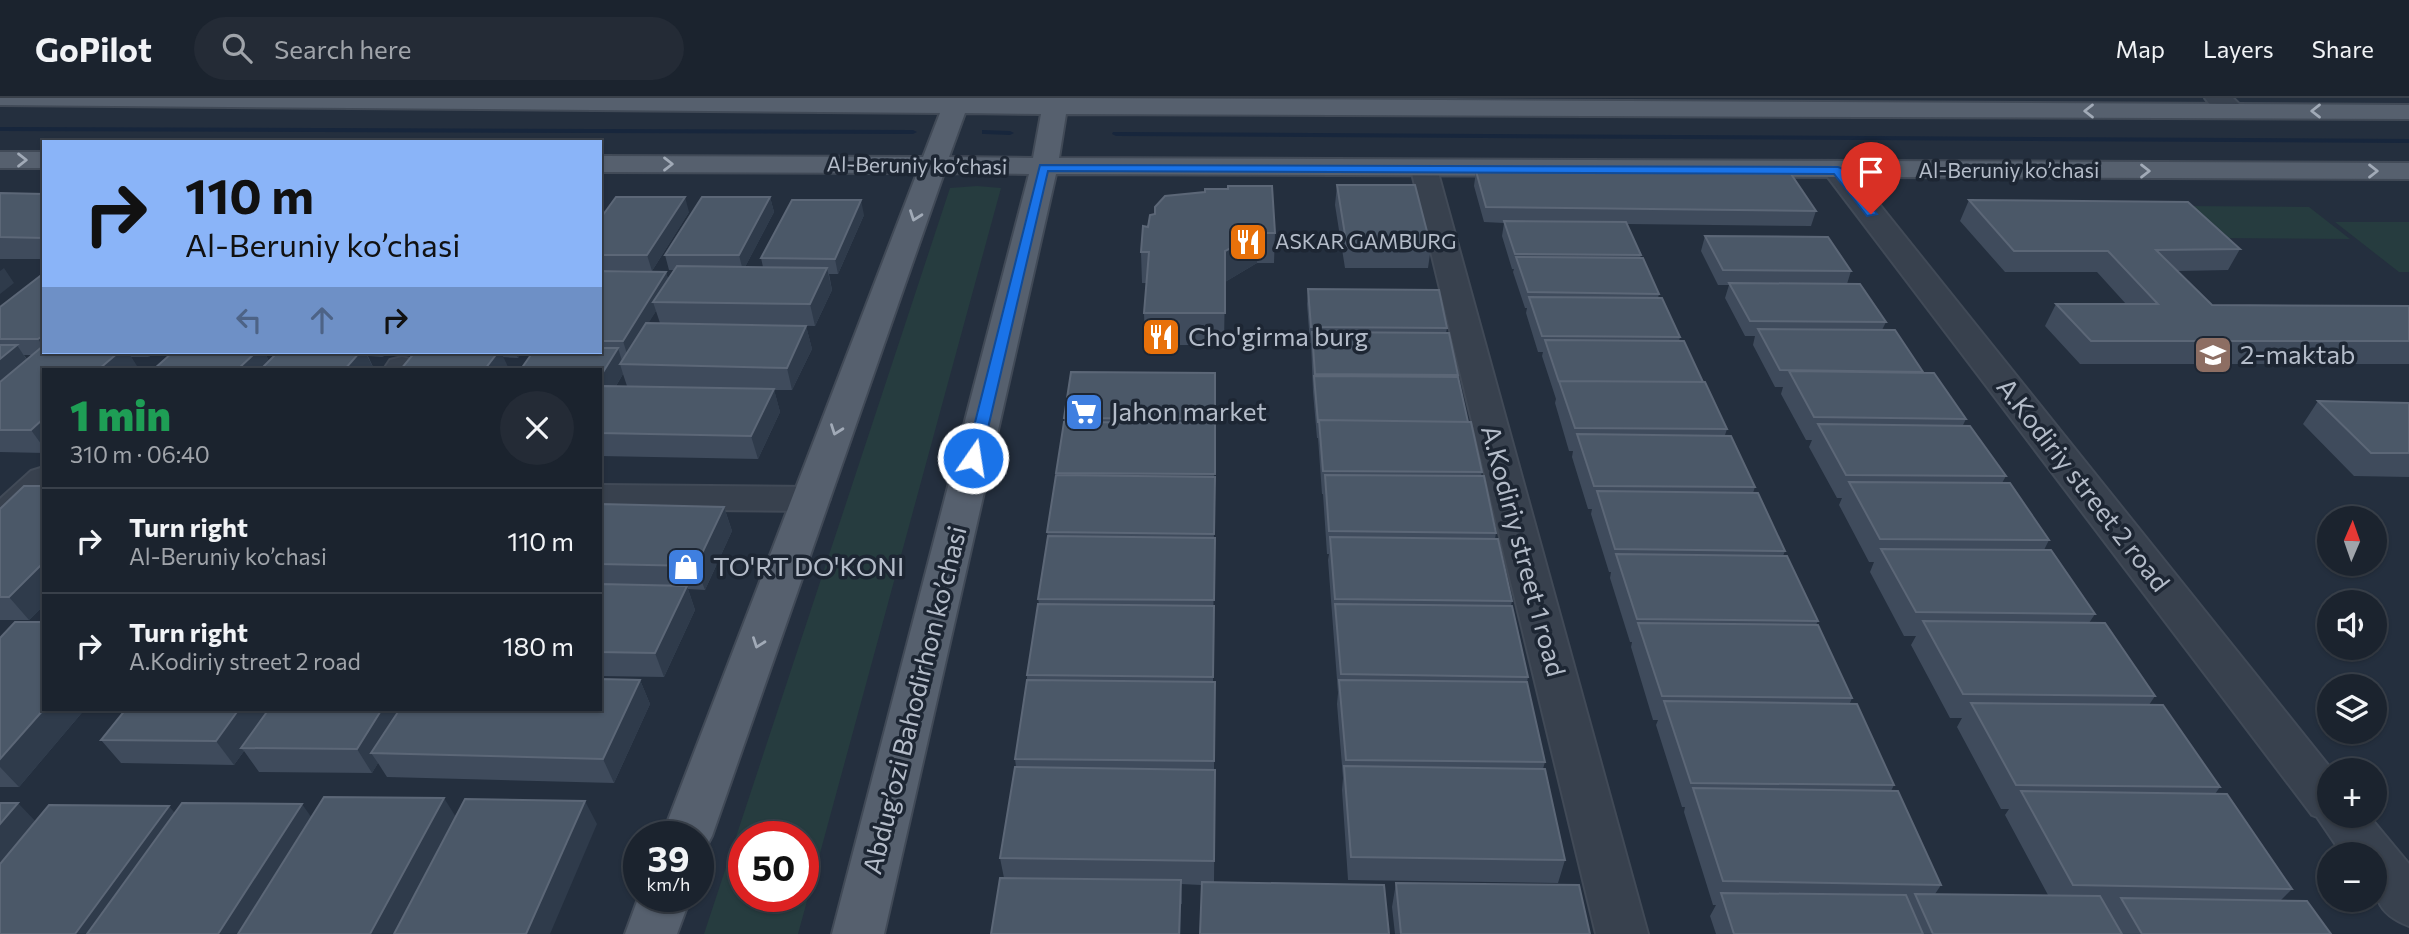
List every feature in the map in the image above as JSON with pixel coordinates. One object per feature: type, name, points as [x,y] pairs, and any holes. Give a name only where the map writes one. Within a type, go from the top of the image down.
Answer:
[{"type":"main road","points":[[0,98],[2226,105],[2409,112]]},
{"type":"main road","points":[[693,821],[956,102]]},
{"type":"main road","name":"Abdug’ozi Bahodirhon ko’chasi","points":[[858,934],[1044,167],[1056,102]]},
{"type":"main road","points":[[0,160],[42,160]]},
{"type":"main road","name":"Al-Beruniy ko’chasi","points":[[602,164],[2409,172]]},
{"type":"main road","points":[[652,934],[660,912]]},
{"type":"street","name":"A.Kodiriy street 1 road","points":[[1424,169],[1622,934]]},
{"type":"street","name":"A.Kodiriy street 2 road","points":[[1838,170],[2317,786]]},
{"type":"street","points":[[0,520],[30,487]]},
{"type":"street","points":[[602,497],[811,499]]},
{"type":"street","points":[[2350,828],[2362,842]]},
{"type":"street","points":[[2387,875],[2409,903]]},
{"type":"green space","points":[[950,188],[1001,188],[819,857],[819,821],[741,821]]},
{"type":"green space","points":[[2182,206],[2309,207],[2350,239],[2218,238]]},
{"type":"green space","points":[[2335,222],[2409,222],[2409,272],[2399,272]]},
{"type":"green space","points":[[728,861],[728,912],[804,912],[798,934],[704,934],[711,912],[714,912],[714,904]]},
{"type":"building","points":[[1476,171],[1791,174],[1816,211],[1486,207]]},
{"type":"building","points":[[1337,185],[1415,185],[1431,247],[1347,247]]},
{"type":"building","points":[[1228,186],[1272,186],[1275,233],[1258,233],[1225,251],[1225,313],[1144,313],[1149,252],[1141,252],[1143,226],[1148,227],[1150,215],[1155,214],[1155,207],[1165,196],[1205,192],[1205,189],[1228,189]]},
{"type":"building","points":[[0,193],[42,194],[42,238],[0,237]]},
{"type":"building","points":[[616,197],[685,197],[647,255],[602,255],[602,216]]},
{"type":"building","points":[[702,197],[770,197],[739,255],[665,255]]},
{"type":"building","points":[[792,200],[861,200],[835,259],[761,258]]},
{"type":"building","points":[[1969,200],[2188,202],[2240,249],[2156,250],[2212,305],[2409,306],[2409,341],[2091,341],[2056,304],[2158,304],[2108,251],[2014,251]]},
{"type":"building","points":[[1504,221],[1626,222],[1641,255],[1515,254]]},
{"type":"building","points":[[1705,236],[1828,237],[1851,271],[1723,270]]},
{"type":"building","points":[[1516,257],[1643,258],[1659,294],[1528,292]]},
{"type":"building","points":[[677,266],[827,268],[810,304],[653,302]]},
{"type":"building","points":[[602,271],[666,272],[623,341],[602,341]]},
{"type":"building","points":[[42,275],[42,336],[38,339],[0,339],[0,307]]},
{"type":"building","points":[[1729,283],[1860,284],[1886,322],[1750,321]]},
{"type":"building","points":[[1308,289],[1439,290],[1447,328],[1311,327]]},
{"type":"building","points":[[1529,297],[1662,298],[1680,337],[1542,336]]},
{"type":"building","points":[[646,323],[806,326],[787,368],[620,364]]},
{"type":"building","points":[[1758,329],[1895,330],[1923,372],[1780,370]]},
{"type":"building","points":[[1312,332],[1449,333],[1458,375],[1315,374]]},
{"type":"building","points":[[1545,340],[1684,341],[1703,382],[1559,382]]},
{"type":"building","points":[[0,345],[17,345],[0,359]]},
{"type":"building","points":[[42,347],[42,354],[117,354],[100,368],[42,368],[42,420],[31,430],[0,430],[0,382]]},
{"type":"building","points":[[602,348],[618,348],[602,374],[602,368],[522,368],[532,354],[602,354]]},
{"type":"building","points":[[171,354],[254,354],[239,368],[155,368]]},
{"type":"building","points":[[276,354],[358,354],[346,368],[262,368]]},
{"type":"building","points":[[413,354],[496,354],[486,368],[402,368]]},
{"type":"building","points":[[1789,371],[1934,373],[1966,419],[1814,417]]},
{"type":"building","points":[[1071,372],[1215,373],[1215,419],[1064,418]]},
{"type":"building","points":[[1314,376],[1458,377],[1468,422],[1318,422]]},
{"type":"building","points":[[1559,381],[1705,382],[1727,429],[1575,428]]},
{"type":"building","points":[[602,387],[774,389],[751,436],[602,433]]},
{"type":"building","points":[[2318,401],[2409,403],[2409,453],[2371,453]]},
{"type":"building","points":[[1319,420],[1471,422],[1482,472],[1323,471]]},
{"type":"building","points":[[1064,422],[1215,423],[1215,474],[1056,473]]},
{"type":"building","points":[[1818,424],[1970,426],[2006,476],[1846,475]]},
{"type":"building","points":[[1577,434],[1731,436],[1755,487],[1594,486]]},
{"type":"building","points":[[1056,475],[1215,477],[1214,534],[1047,532]]},
{"type":"building","points":[[1325,475],[1484,476],[1496,533],[1329,531]]},
{"type":"building","points":[[1849,482],[2010,483],[2049,540],[1880,539]]},
{"type":"building","points":[[24,486],[42,486],[42,564],[9,597],[0,597],[0,509]]},
{"type":"building","points":[[1597,491],[1758,493],[1785,551],[1615,549]]},
{"type":"building","points":[[602,504],[724,507],[696,566],[602,564]]},
{"type":"building","points":[[1048,536],[1215,538],[1214,600],[1038,599]]},
{"type":"building","points":[[1330,537],[1498,539],[1512,601],[1335,599]]},
{"type":"building","points":[[1881,549],[2051,550],[2095,614],[1916,612]]},
{"type":"building","points":[[1616,554],[1787,556],[1818,621],[1637,619]]},
{"type":"building","points":[[602,584],[687,586],[655,653],[602,652]]},
{"type":"building","points":[[1038,604],[1214,606],[1213,677],[1027,675]]},
{"type":"building","points":[[1335,604],[1512,606],[1528,677],[1341,674]]},
{"type":"building","points":[[1923,621],[2105,623],[2155,696],[1963,694]]},
{"type":"building","points":[[15,622],[42,622],[42,711],[0,759],[0,638]]},
{"type":"building","points":[[1638,623],[1818,625],[1852,698],[1662,696]]},
{"type":"building","points":[[602,679],[640,680],[603,759],[371,753],[399,711],[602,711]]},
{"type":"building","points":[[1027,680],[1215,682],[1214,761],[1015,759]]},
{"type":"building","points":[[1339,680],[1527,682],[1545,762],[1346,760]]},
{"type":"building","points":[[1664,701],[1857,704],[1894,785],[1691,783]]},
{"type":"building","points":[[1971,703],[2163,705],[2220,787],[2016,785]]},
{"type":"building","points":[[124,711],[238,711],[216,741],[101,740]]},
{"type":"building","points":[[268,711],[381,711],[357,749],[241,748]]},
{"type":"building","points":[[1344,766],[1545,769],[1565,860],[1351,857]]},
{"type":"building","points":[[1015,767],[1215,770],[1214,861],[1000,858]]},
{"type":"building","points":[[1693,788],[1898,791],[1941,885],[1723,881]]},
{"type":"building","points":[[2021,791],[2227,794],[2292,889],[2073,885]]},
{"type":"building","points":[[324,797],[444,798],[370,934],[238,934]]},
{"type":"building","points":[[465,799],[585,801],[526,934],[394,934]]},
{"type":"building","points":[[0,803],[18,803],[0,824]]},
{"type":"building","points":[[182,803],[302,804],[218,934],[87,934]]},
{"type":"building","points":[[49,805],[169,806],[75,934],[0,934],[0,864]]},
{"type":"building","points":[[1000,878],[1181,880],[1179,934],[991,934]]},
{"type":"building","points":[[1202,882],[1384,885],[1389,934],[1200,934]]},
{"type":"building","points":[[1396,883],[1579,885],[1590,934],[1401,934]]},
{"type":"building","points":[[1721,893],[1906,895],[1923,934],[1734,934]]},
{"type":"building","points":[[1915,894],[2100,896],[2122,934],[1933,934]]},
{"type":"building","points":[[2121,898],[2307,901],[2331,934],[2142,934]]},
{"type":"waterway","points":[[0,129],[913,132]]},
{"type":"waterway","points":[[985,132],[1010,133]]},
{"type":"waterway","points":[[1116,134],[2409,141]]},
{"type":"place","name":"ASKAR GAMBURG","points":[[1248,242]]},
{"type":"place","name":"Cho'girma burg","points":[[1161,337]]},
{"type":"place","name":"2-maktab","points":[[2213,355]]},
{"type":"place","name":"Jahon market","points":[[1084,412]]},
{"type":"place","name":"TO'RT DO'KONI","points":[[686,567]]},
{"type":"route","points":[[973,458],[1044,167],[1838,170],[1871,214]]}]
